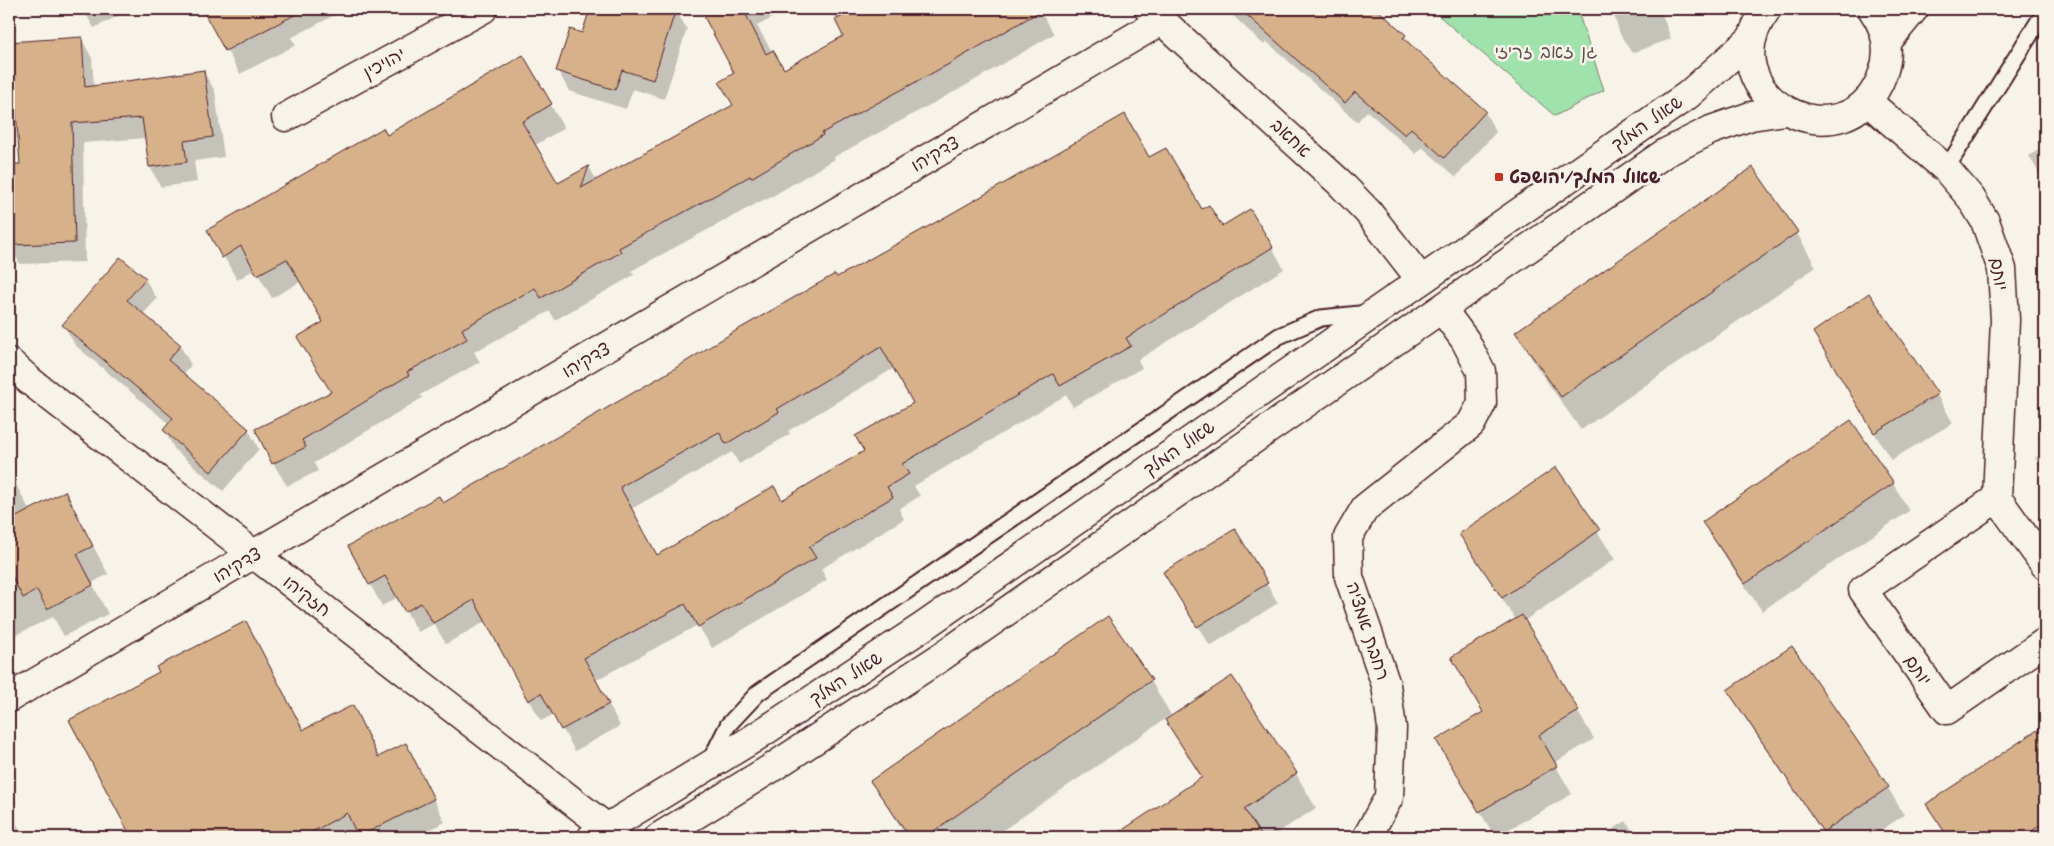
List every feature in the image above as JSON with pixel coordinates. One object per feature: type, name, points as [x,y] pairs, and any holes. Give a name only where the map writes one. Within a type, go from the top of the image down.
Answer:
[{"type":"street","name":"יהויכין","points":[[286,117],[483,9]]},
{"type":"street","points":[[1767,9],[1759,19],[1752,38],[1751,60],[1756,79],[1768,98],[1785,111],[1806,119],[1828,120],[1849,113],[1867,101],[1882,77],[1886,63],[1887,42],[1881,21],[1872,9]]},
{"type":"street","points":[[1887,42],[1914,9]]},
{"type":"street","name":"אחאב","points":[[1156,14],[1339,182],[1368,212],[1421,280]]},
{"type":"street","name":"צדקיהו","points":[[9,698],[255,555],[1156,14]]},
{"type":"street","name":"שאול המלך","points":[[599,833],[708,766],[921,628],[1688,95],[1752,38]]},
{"type":"street","name":"יותם","points":[[1867,101],[1946,169],[1971,198],[1984,221],[2002,269],[2005,320],[1997,498],[1863,590],[1947,710],[2045,642]]},
{"type":"street","name":"שאול המלך","points":[[659,837],[770,769],[941,657],[1665,153],[1711,130],[1743,119],[1785,111]]},
{"type":"street","name":"רחבת אמציה","points":[[1367,837],[1389,797],[1392,728],[1386,685],[1349,577],[1348,537],[1365,508],[1471,424],[1482,403],[1481,371],[1464,340],[1442,308]]},
{"type":"street","name":"חזקיהו","points":[[9,362],[30,381],[255,555],[599,833]]},
{"type":"street","points":[[1997,498],[2045,565]]},
{"type":"lane","points":[[1946,169],[2045,11]]},
{"type":"lane","points":[[708,766],[728,725],[758,692],[1278,336],[1320,318],[1373,313]]},
{"type":"green space","name":"גן זאב זריזי","points":[[1431,9],[1577,9],[1604,90],[1555,116]]},
{"type":"building","points":[[202,9],[306,9],[225,51]]},
{"type":"building","points":[[590,9],[676,9],[653,80],[622,70],[615,90],[556,71],[570,29],[582,33]]},
{"type":"building","points":[[700,9],[743,9],[766,54],[773,50],[784,69],[843,36],[835,20],[856,9],[1044,9],[949,64],[822,133],[823,135],[751,178],[750,176],[619,248],[621,252],[541,298],[535,288],[462,329],[467,339],[407,372],[409,375],[302,440],[306,447],[272,464],[255,429],[331,392],[297,337],[323,322],[287,259],[257,275],[241,246],[222,258],[207,230],[383,128],[387,135],[523,55],[552,104],[522,122],[558,183],[589,166],[581,188],[733,105],[719,82],[734,73]]},
{"type":"building","points":[[1240,9],[1377,9],[1406,35],[1403,38],[1486,111],[1444,158],[1411,128],[1405,135],[1355,92],[1345,103]]},
{"type":"building","points":[[82,37],[85,87],[204,70],[213,137],[184,141],[187,162],[149,167],[142,118],[72,123],[75,243],[9,245],[9,164],[20,164],[14,85],[9,85],[9,42]]},
{"type":"building","points":[[1125,114],[1149,157],[1166,148],[1202,209],[1209,205],[1222,226],[1250,209],[1273,247],[1126,338],[1131,346],[1060,386],[1053,374],[902,464],[909,474],[887,487],[893,497],[809,547],[816,558],[698,627],[685,604],[584,658],[609,704],[561,730],[541,693],[528,701],[474,600],[433,623],[421,603],[405,612],[385,576],[369,585],[348,546],[439,496],[443,503],[835,274],[837,277]],"holes":[[[881,347],[913,403],[855,436],[864,451],[782,500],[774,486],[657,555],[620,487],[719,432],[726,444],[779,412],[777,409]]]},
{"type":"building","points":[[1753,167],[1798,232],[1561,397],[1515,332]]},
{"type":"building","points":[[120,257],[146,278],[127,300],[181,345],[168,360],[249,429],[211,472],[163,430],[173,418],[62,325]]},
{"type":"building","points":[[1869,293],[1938,394],[1874,433],[1813,332]]},
{"type":"building","points":[[1851,420],[1894,483],[1745,584],[1702,522]]},
{"type":"building","points":[[1556,467],[1600,530],[1502,598],[1459,534]]},
{"type":"building","points":[[65,491],[93,546],[77,554],[93,585],[47,609],[37,590],[23,598],[9,571],[9,521]]},
{"type":"building","points":[[1235,529],[1268,583],[1197,627],[1163,572]]},
{"type":"building","points":[[1522,615],[1579,711],[1539,735],[1557,766],[1479,812],[1436,740],[1483,712],[1451,657]]},
{"type":"building","points":[[1108,616],[1152,680],[925,837],[910,837],[870,781]]},
{"type":"building","points":[[246,621],[303,730],[353,705],[378,757],[406,743],[434,799],[358,837],[347,813],[303,837],[131,837],[69,720],[159,672],[156,667]]},
{"type":"building","points":[[1792,646],[1889,787],[1823,832],[1727,690]]},
{"type":"building","points":[[1232,676],[1297,773],[1244,809],[1262,837],[1112,837],[1202,777],[1165,720]]},
{"type":"building","points":[[2045,725],[2045,822],[2023,837],[1948,837],[1926,804]]},
{"type":"place","name":"שאול המלך/יהושפט","points":[[1499,177]]}]
